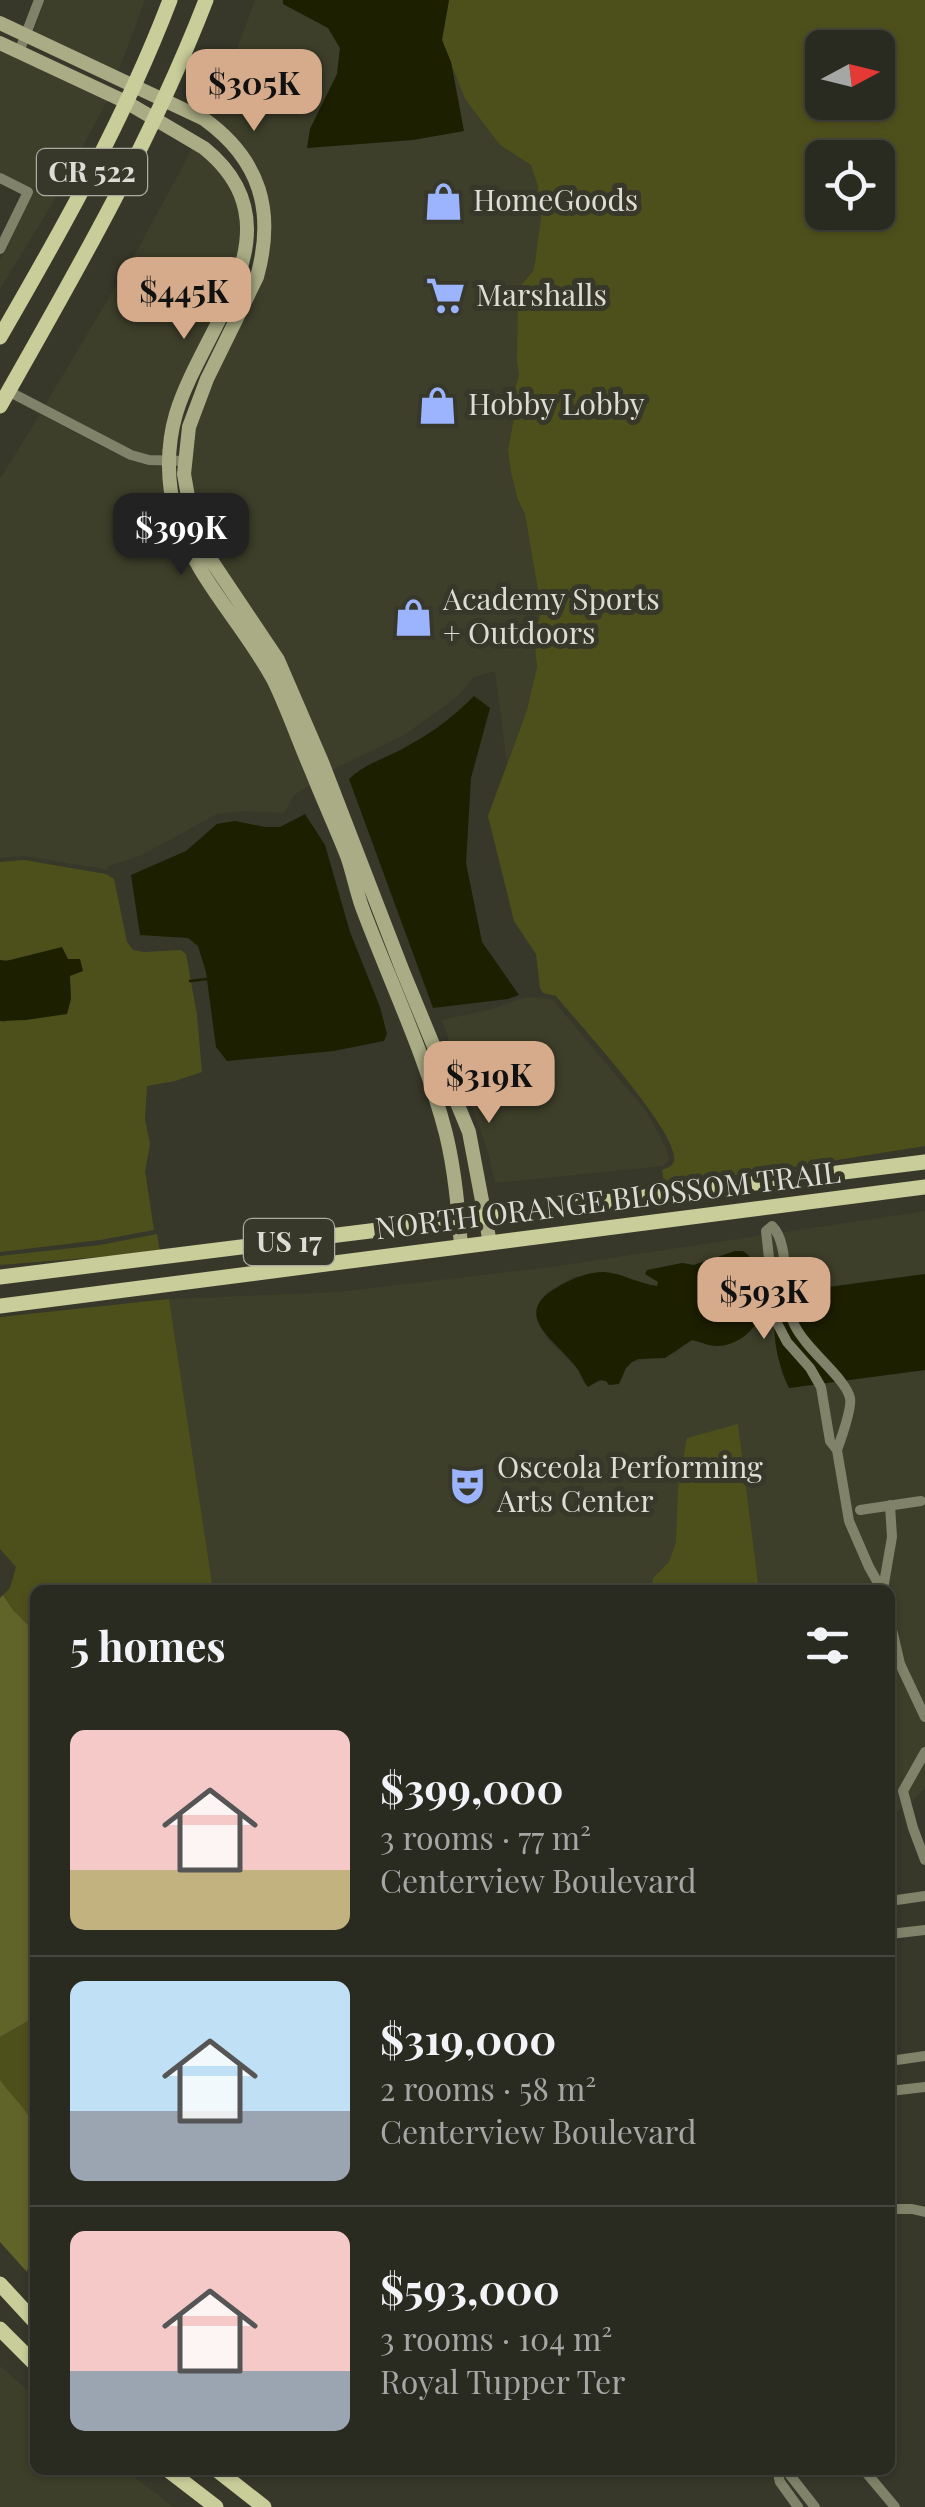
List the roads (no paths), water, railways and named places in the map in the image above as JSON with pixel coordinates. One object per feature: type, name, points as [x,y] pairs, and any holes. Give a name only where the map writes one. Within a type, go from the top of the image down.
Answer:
[{"type":"main road","name":"CR 522","points":[[0,338],[88,180],[170,0]]},
{"type":"main road","name":"CR 522","points":[[4,398],[98,233],[156,119],[206,0]]},
{"type":"main road","name":"NORTH ORANGE BLOSSOM TRAIL","points":[[0,1277],[925,1162]]},
{"type":"main road","points":[[777,1208],[787,1190],[811,1178]]},
{"type":"main road","name":"NORTH ORANGE BLOSSOM TRAIL","points":[[0,1306],[925,1188]]},
{"type":"main road","points":[[0,2284],[30,2317]]},
{"type":"main road","points":[[0,2329],[30,2359]]},
{"type":"main road","points":[[174,2475],[216,2507]]},
{"type":"main road","points":[[223,2475],[264,2507]]},
{"type":"street","points":[[19,52],[40,0]]},
{"type":"street","points":[[0,24],[204,119],[242,154],[259,188],[266,226],[256,277],[196,404],[177,461]]},
{"type":"street","points":[[0,44],[126,102],[204,148],[222,165],[243,203],[248,226],[242,272],[177,411],[177,461],[199,538],[272,664],[283,703],[345,851],[361,903],[428,1055],[468,1132],[490,1243]]},
{"type":"street","points":[[0,178],[28,192],[0,249]]},
{"type":"street","points":[[248,226],[266,226]]},
{"type":"street","points":[[4,398],[131,455],[177,461]]},
{"type":"street","points":[[428,1055],[451,1154],[461,1246]]},
{"type":"street","points":[[837,1450],[830,1441],[818,1382],[776,1321],[766,1231],[772,1226],[780,1237],[788,1306],[794,1324],[810,1348],[846,1386],[852,1405],[837,1450],[850,1521],[879,1585]]},
{"type":"street","points":[[818,1382],[821,1374],[831,1372]]},
{"type":"street","points":[[825,1412],[834,1418],[847,1414]]},
{"type":"street","points":[[860,1510],[921,1501]]},
{"type":"street","points":[[883,1585],[892,1537],[890,1505]]},
{"type":"street","points":[[895,1642],[900,1664],[925,1717]]},
{"type":"street","points":[[925,1752],[903,1792],[925,1860]]},
{"type":"street","points":[[895,1900],[925,1896]]},
{"type":"street","points":[[895,1933],[925,1930]]},
{"type":"street","points":[[895,2060],[925,2056]]},
{"type":"street","points":[[895,2090],[925,2086]]},
{"type":"street","points":[[895,2209],[925,2212]]},
{"type":"street","points":[[778,2475],[798,2507]]},
{"type":"street","points":[[798,2475],[816,2507]]},
{"type":"street","points":[[868,2475],[895,2507]]},
{"type":"waterway","points":[[190,981],[207,979]]},
{"type":"place","name":"HomeGoods","points":[[443,201]]},
{"type":"place","name":"Marshalls","points":[[446,296]]},
{"type":"place","name":"Hobby Lobby","points":[[438,405]]},
{"type":"place","name":"Academy Sports + Outdoors","points":[[413,617]]},
{"type":"place","name":"Osceola Performing Arts Center","points":[[467,1485]]}]
